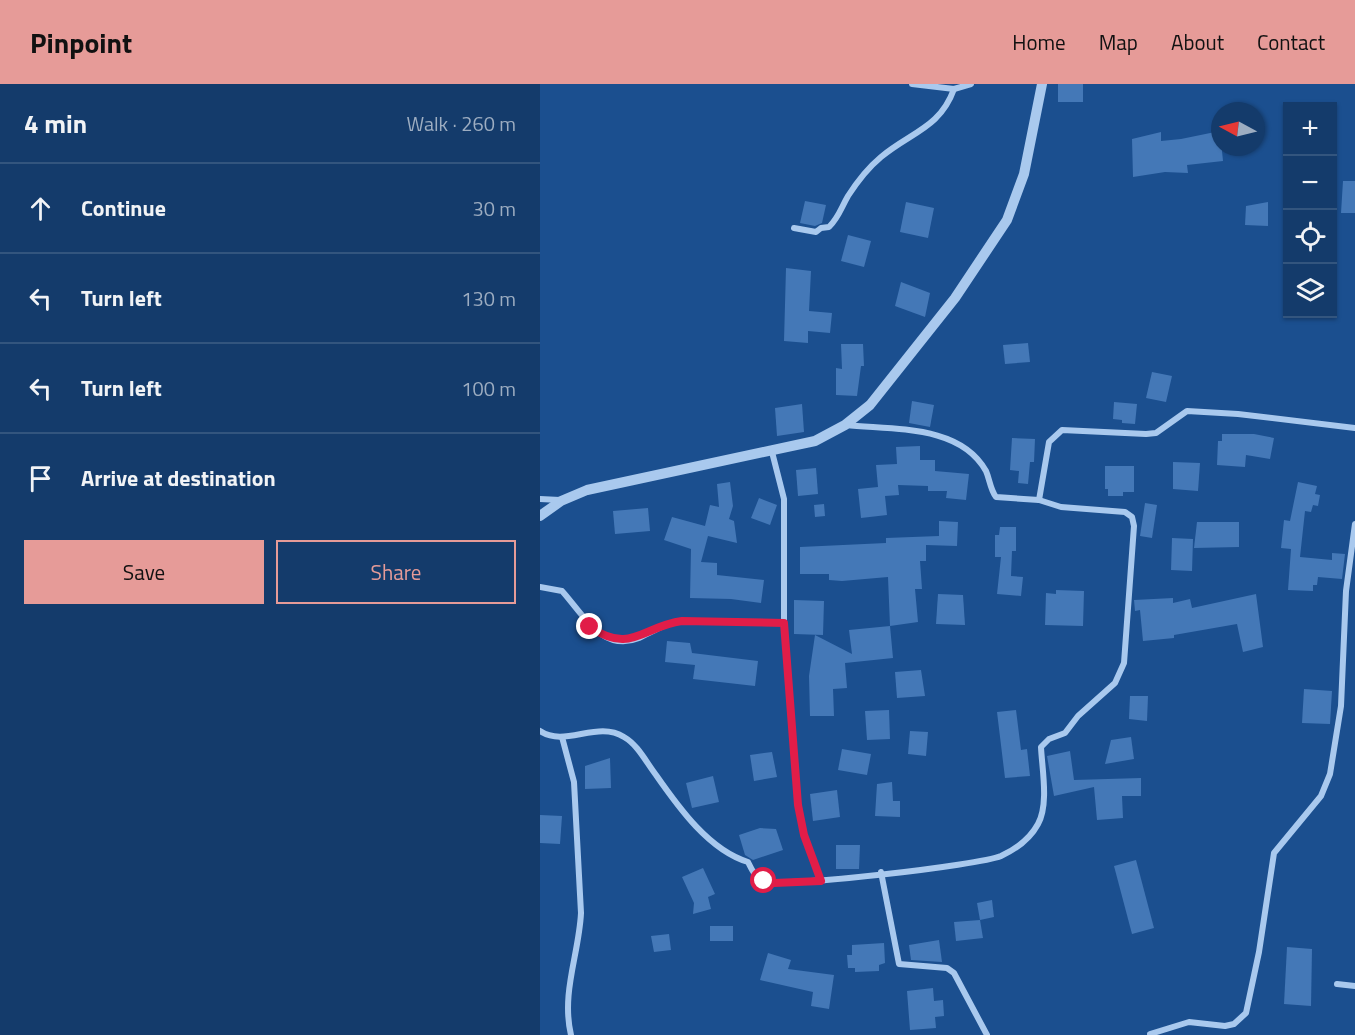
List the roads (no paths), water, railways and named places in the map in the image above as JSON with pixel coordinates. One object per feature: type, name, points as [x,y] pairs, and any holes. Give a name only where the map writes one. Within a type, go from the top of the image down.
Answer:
[{"type":"street","points":[[912,84],[954,89],[971,84]]},
{"type":"street","points":[[540,516],[561,501],[587,490],[815,441],[845,425],[870,405],[955,298],[1007,220],[1024,174],[1042,84]]},
{"type":"street","points":[[794,228],[816,232],[821,228],[829,227],[840,216],[848,197],[864,174],[881,157],[936,120],[947,108],[954,89]]},
{"type":"street","points":[[1039,500],[1049,442],[1062,430],[1156,433],[1186,411],[1238,414],[1355,429]]},
{"type":"street","points":[[540,731],[548,736],[562,737],[606,730],[623,736],[633,743],[668,793],[698,827],[728,855],[747,862],[755,876],[774,883],[821,881],[998,857],[1021,845],[1038,824],[1042,813],[1041,747],[1049,739],[1065,733],[1078,716],[1115,683],[1121,673],[1125,652],[1134,526],[1132,517],[1125,512],[1061,507],[1039,500],[996,497],[991,490],[986,471],[959,444],[942,436],[845,425]]},
{"type":"street","points":[[771,452],[784,499],[784,623],[798,805],[804,835],[821,881]]},
{"type":"street","points":[[540,499],[561,501]]},
{"type":"street","points":[[1150,1034],[1189,1022],[1225,1026],[1234,1024],[1246,1013],[1259,952],[1274,853],[1321,796],[1330,774],[1341,706],[1346,591],[1355,524]]},
{"type":"street","points":[[540,587],[562,591],[590,627],[615,640],[637,639],[670,622],[784,623]]},
{"type":"street","points":[[562,737],[574,782],[581,912],[580,933],[567,995],[570,1035]]},
{"type":"street","points":[[881,872],[899,964],[947,968],[954,973],[987,1035]]},
{"type":"street","points":[[1337,984],[1355,986]]}]
